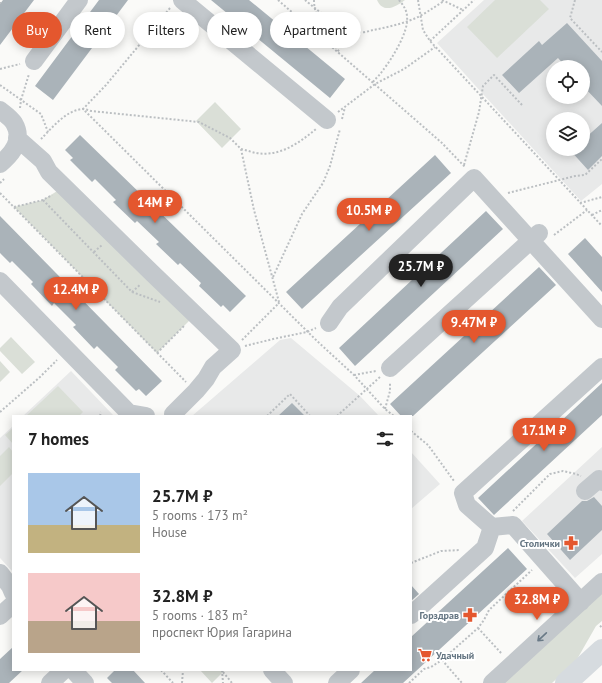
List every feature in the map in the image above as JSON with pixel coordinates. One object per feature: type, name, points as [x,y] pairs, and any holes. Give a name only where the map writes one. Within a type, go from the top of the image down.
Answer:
[{"type":"main road","points":[[566,683],[602,650]]},
{"type":"main road","points":[[585,683],[602,668]]},
{"type":"street","points":[[34,61],[79,0]]},
{"type":"street","points":[[177,3],[327,120]]},
{"type":"street","points":[[0,110],[14,123],[18,138],[10,156],[0,164]]},
{"type":"street","points":[[18,138],[43,161],[49,172],[232,350],[213,367],[206,379],[196,391],[168,415]]},
{"type":"street","points":[[329,323],[340,307],[469,172],[491,198],[535,236],[602,319]]},
{"type":"street","points":[[390,368],[535,236]]},
{"type":"street","points":[[0,281],[129,413],[140,415]]},
{"type":"street","points":[[581,602],[513,525],[492,527],[467,505],[463,493],[602,367]]},
{"type":"street","points":[[412,615],[485,548],[492,527]]},
{"type":"street","points":[[0,573],[12,591]]},
{"type":"street","points":[[492,683],[602,582]]},
{"type":"street","points":[[0,616],[12,605]]},
{"type":"street","points":[[50,683],[63,671]]},
{"type":"street","points":[[75,671],[85,683]]},
{"type":"street","points":[[273,671],[284,683]]},
{"type":"path","points":[[278,0],[442,142],[469,172]]},
{"type":"path","points":[[305,0],[320,13],[340,26],[355,33],[383,28],[408,21],[420,16],[443,1],[463,10]]},
{"type":"path","points":[[314,0],[316,16],[342,55]]},
{"type":"path","points":[[374,83],[397,48],[408,21],[406,11],[399,0]]},
{"type":"path","points":[[418,0],[423,30],[430,41],[602,226]]},
{"type":"path","points":[[575,0],[570,18],[602,52]]},
{"type":"path","points":[[430,41],[472,1]]},
{"type":"path","points":[[83,109],[106,85],[177,3]]},
{"type":"path","points":[[374,83],[404,69],[435,47]]},
{"type":"path","points":[[0,69],[34,61]]},
{"type":"path","points":[[21,100],[34,61]]},
{"type":"path","points":[[469,172],[483,86],[494,75],[522,105]]},
{"type":"path","points":[[0,85],[41,114],[48,132]]},
{"type":"path","points":[[273,278],[302,214],[323,183],[330,166],[346,106]]},
{"type":"path","points":[[83,109],[307,332],[354,375],[385,409],[393,415]]},
{"type":"path","points":[[31,150],[64,117],[74,111],[83,109],[199,122],[230,138],[241,149],[254,210],[279,303]]},
{"type":"path","points":[[491,198],[558,180],[585,175],[602,160]]},
{"type":"path","points":[[14,207],[43,200],[65,186]]},
{"type":"path","points":[[0,193],[196,391]]},
{"type":"path","points":[[580,203],[602,197]]},
{"type":"path","points":[[43,200],[132,292],[160,302]]},
{"type":"path","points":[[535,236],[549,239],[587,210]]},
{"type":"path","points":[[592,215],[602,210]]},
{"type":"path","points":[[232,350],[279,303]]},
{"type":"path","points":[[157,353],[195,315]]},
{"type":"path","points":[[232,350],[307,332]]},
{"type":"path","points":[[0,412],[59,358]]},
{"type":"path","points":[[338,415],[390,368]]},
{"type":"path","points":[[268,415],[290,394],[309,415]]},
{"type":"path","points":[[412,432],[428,445],[463,493]]},
{"type":"path","points":[[492,527],[509,514],[550,474],[563,471],[576,474],[594,485]]},
{"type":"path","points":[[412,563],[442,551],[485,548]]},
{"type":"path","points":[[409,683],[424,669],[431,667],[442,660],[478,628],[489,610],[543,560]]},
{"type":"path","points":[[478,628],[503,655]]},
{"type":"path","points":[[442,660],[462,683]]},
{"type":"path","points":[[162,671],[173,683]]},
{"type":"path","points":[[182,683],[183,671]]},
{"type":"path","points":[[223,671],[223,683]]},
{"type":"path","points":[[223,671],[232,683]]},
{"type":"shaded area","points":[[377,0],[405,0],[394,7],[386,8],[383,7]]},
{"type":"shaded area","points":[[484,0],[602,0],[602,184],[581,201],[437,43]]},
{"type":"shaded area","points":[[495,0],[540,0],[549,9],[497,58],[467,27]]},
{"type":"shaded area","points":[[215,102],[241,129],[222,148],[196,121]]},
{"type":"shaded area","points":[[65,186],[195,315],[157,353],[14,207],[43,200]]},
{"type":"shaded area","points":[[11,337],[35,362],[22,374],[0,351],[0,348]]},
{"type":"shaded area","points":[[291,338],[360,396],[378,415],[193,415],[280,340]]},
{"type":"shaded area","points":[[0,361],[10,372],[0,382]]},
{"type":"shaded area","points":[[71,371],[113,415],[24,415]]},
{"type":"shaded area","points":[[58,386],[83,412],[80,415],[27,415]]},
{"type":"shaded area","points":[[12,427],[12,571],[0,558],[0,438]]},
{"type":"shaded area","points":[[12,429],[12,443],[5,435]]},
{"type":"shaded area","points":[[9,447],[12,451],[12,474],[0,486],[0,456]]},
{"type":"shaded area","points":[[602,447],[602,554],[575,578],[522,521]]},
{"type":"shaded area","points":[[412,453],[440,484],[412,508]]},
{"type":"shaded area","points":[[602,592],[602,621],[596,626],[576,661],[552,683],[503,683]]},
{"type":"shaded area","points":[[201,671],[224,671],[212,683]]},
{"type":"building","points":[[3,0],[34,0],[25,12],[12,12],[12,29],[0,45],[0,4]]},
{"type":"building","points":[[99,0],[128,0],[119,12],[90,12]]},
{"type":"building","points":[[211,0],[249,0],[270,17],[270,48],[307,48],[345,79],[330,98],[262,42],[262,12],[226,12]]},
{"type":"building","points":[[567,23],[602,61],[602,106],[590,93],[590,60],[560,60],[558,58],[556,60],[546,60],[546,69],[519,93],[502,75],[539,41],[542,45]]},
{"type":"building","points":[[70,39],[70,48],[92,48],[53,100],[35,86]]},
{"type":"building","points":[[602,123],[602,156],[588,170],[575,156],[590,156],[590,134]]},
{"type":"building","points":[[80,135],[246,296],[230,312],[223,305],[221,307],[199,286],[201,283],[180,263],[178,265],[156,244],[159,242],[137,221],[135,223],[113,202],[116,200],[95,179],[92,182],[70,160],[73,158],[65,150]]},
{"type":"building","points":[[435,155],[451,173],[302,309],[286,292]]},
{"type":"building","points":[[486,211],[503,229],[355,366],[339,348]]},
{"type":"building","points":[[0,216],[162,381],[146,396],[139,389],[136,391],[115,370],[118,367],[97,346],[94,349],[73,327],[76,325],[54,303],[52,306],[31,284],[33,282],[12,261],[10,263],[0,253]]},
{"type":"building","points":[[585,238],[602,257],[602,292],[568,254]]},
{"type":"building","points":[[539,267],[556,285],[413,416],[400,415],[390,404]]},
{"type":"building","points":[[602,383],[602,415],[494,515],[478,498]]},
{"type":"building","points":[[292,403],[304,415],[279,415]]},
{"type":"building","points":[[594,497],[602,506],[602,530],[570,560],[547,534],[582,501],[587,501]]},
{"type":"building","points":[[508,548],[527,569],[403,683],[361,683],[374,671],[412,671],[412,636]]},
{"type":"building","points":[[412,586],[419,594],[412,600]]},
{"type":"building","points":[[12,648],[12,671],[22,671],[9,683],[0,683],[0,659]]},
{"type":"building","points":[[114,671],[134,671],[145,683],[112,683],[107,678]]},
{"type":"place","name":"Столички","points":[[571,543]]},
{"type":"place","name":"Горздрав","points":[[470,615]]},
{"type":"place","name":"Удачный","points":[[425,655]]}]
